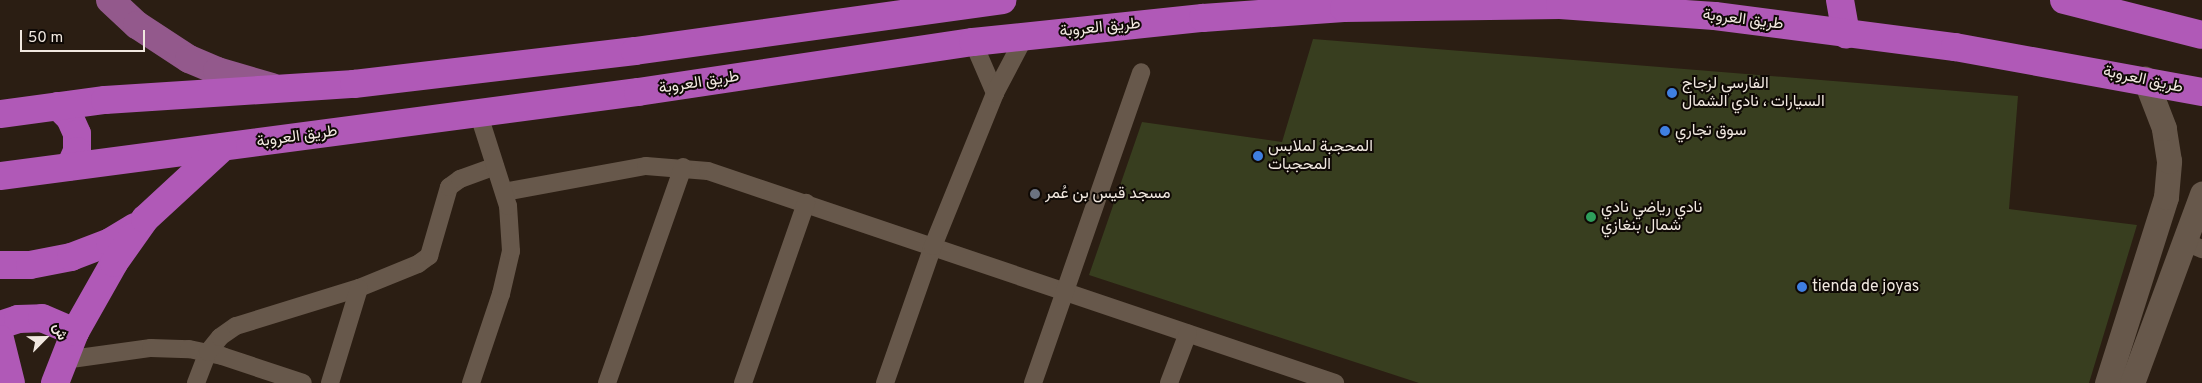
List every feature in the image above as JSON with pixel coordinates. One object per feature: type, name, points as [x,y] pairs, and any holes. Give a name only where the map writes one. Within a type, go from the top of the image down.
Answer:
[{"type":"highway","points":[[0,114],[58,106],[276,88],[354,84],[635,50],[1002,0]]},
{"type":"highway","points":[[1840,0],[1840,15],[1846,34]]},
{"type":"highway","points":[[2064,0],[2202,35]]},
{"type":"highway","name":"طريق العروبة","points":[[0,176],[478,112],[973,42],[1273,12],[1488,4],[1638,8],[1955,47],[2145,79],[2202,92]]},
{"type":"highway","points":[[58,106],[70,118],[77,134],[77,151],[70,167]]},
{"type":"highway","points":[[0,265],[30,265],[71,258],[110,242],[145,219],[223,147]]},
{"type":"highway","points":[[60,372],[75,332],[100,285],[145,219]]},
{"type":"highway","points":[[0,325],[18,319],[42,318],[75,332]]},
{"type":"highway","points":[[0,339],[11,383]]},
{"type":"main road","points":[[109,2],[162,43],[189,59],[232,76],[276,88]]},
{"type":"street","points":[[886,383],[933,246],[995,93],[1025,36]]},
{"type":"street","points":[[973,42],[995,93]]},
{"type":"street","points":[[1033,383],[1141,72]]},
{"type":"street","points":[[2108,383],[2166,197],[2169,161],[2164,128],[2145,79]]},
{"type":"street","points":[[471,383],[509,266],[510,228],[504,192],[478,112]]},
{"type":"street","points":[[196,383],[208,352],[220,337],[246,321],[359,288],[418,264],[429,256],[448,187],[460,179],[495,166]]},
{"type":"street","points":[[504,192],[627,168],[683,167],[721,174],[1188,333],[1309,379],[1335,383]]},
{"type":"street","points":[[607,383],[683,167]]},
{"type":"street","points":[[2132,383],[2192,245],[2202,194]]},
{"type":"street","points":[[743,383],[806,203]]},
{"type":"street","points":[[330,383],[359,288]]},
{"type":"street","points":[[1169,383],[1188,333]]},
{"type":"street","points":[[60,372],[151,348],[208,352],[303,383]]},
{"type":"green space","name":"نادي رياضي نادي شمال بنغازي","points":[[1313,39],[2018,96],[2009,209],[2137,225],[2089,383],[1419,383],[1089,275],[1142,122],[1282,142]]},
{"type":"place","name":"الفارسي لزجاج السيارات ، نادي الشمال","points":[[1672,93]]},
{"type":"place","name":"سوق تجاري","points":[[1665,131]]},
{"type":"place","name":"المحجبة لملابس المحجبات","points":[[1258,156]]},
{"type":"place","name":"مسجد قيس بن عُمر","points":[[1035,194]]},
{"type":"place","name":"نادي رياضي نادي شمال بنغازي","points":[[1591,217]]},
{"type":"place","name":"tienda de joyas","points":[[1802,287]]}]
